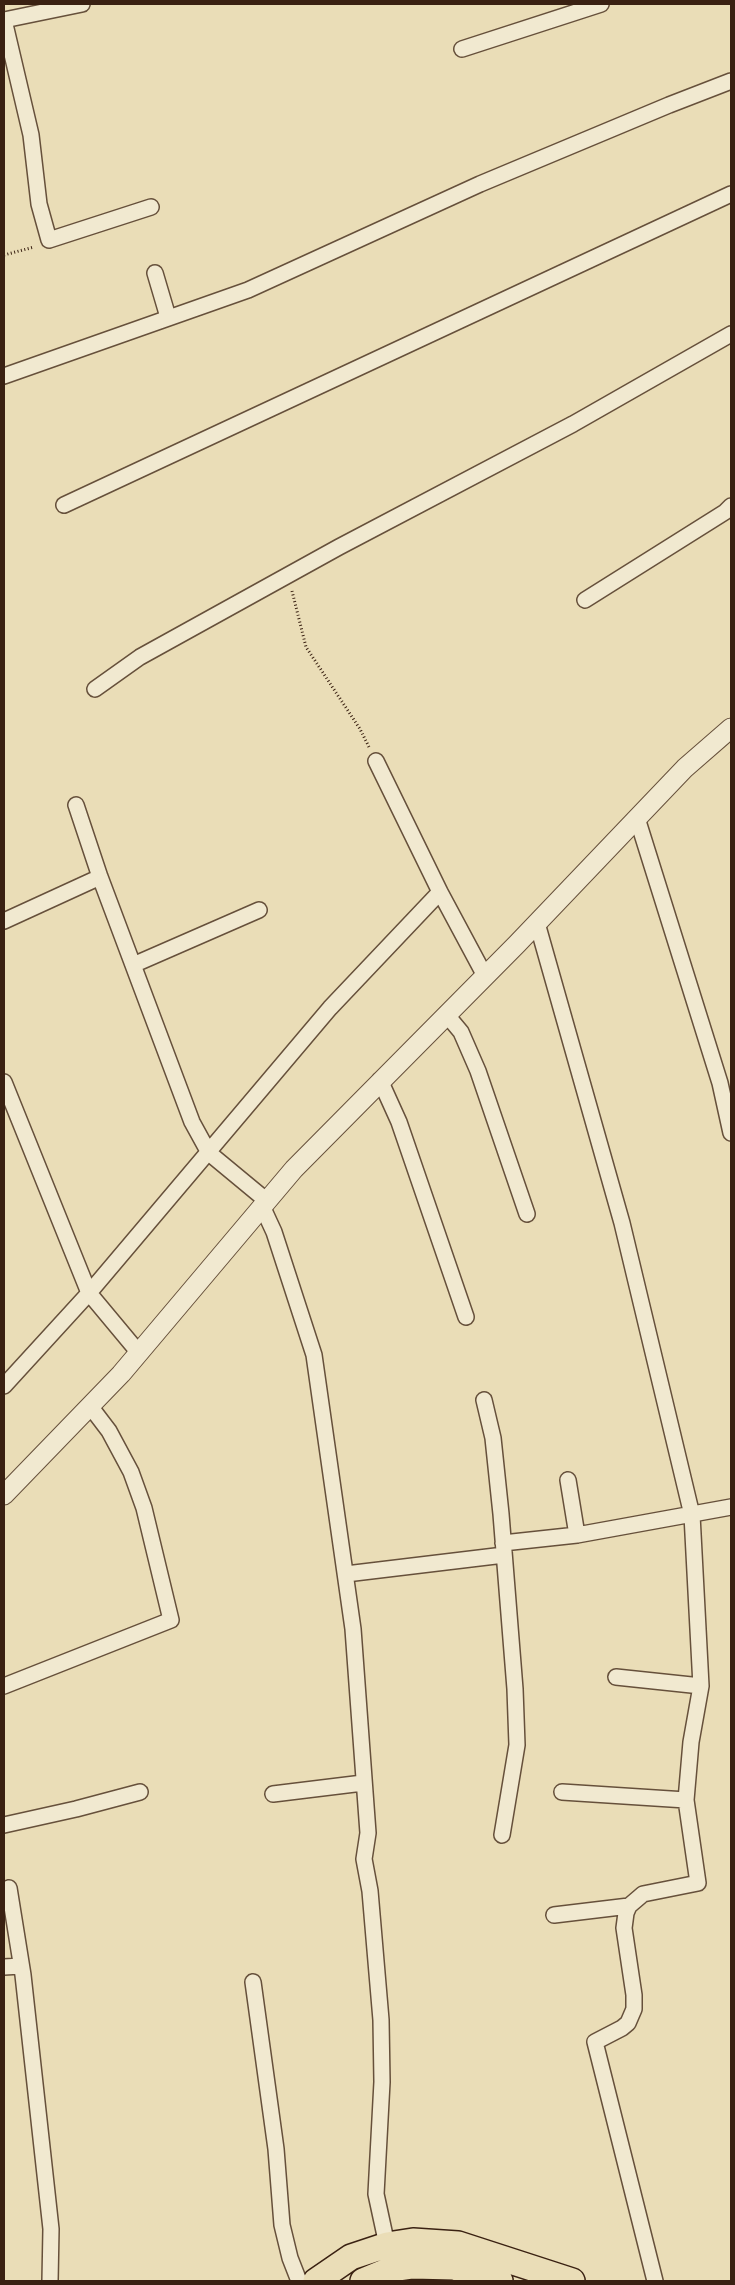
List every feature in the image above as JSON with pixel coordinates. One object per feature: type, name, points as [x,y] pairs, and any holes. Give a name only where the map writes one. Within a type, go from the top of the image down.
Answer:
[{"type":"highway","points":[[316,2281],[351,2257],[386,2245],[412,2241],[458,2244],[572,2281]]},
{"type":"highway","points":[[363,2281],[392,2269],[397,2275],[454,2266],[500,2281]]},
{"type":"street","points":[[82,4],[4,20],[31,135],[39,204],[49,240],[151,207]]},
{"type":"street","points":[[462,49],[601,4]]},
{"type":"street","points":[[4,376],[168,316],[248,290],[480,184],[731,81]]},
{"type":"street","points":[[64,505],[731,194]]},
{"type":"street","points":[[155,273],[168,316]]},
{"type":"street","points":[[95,689],[140,657],[573,424],[731,334]]},
{"type":"street","points":[[585,600],[725,512],[731,506]]},
{"type":"street","points":[[4,1496],[139,1353],[294,1169],[537,923],[685,768],[731,728]]},
{"type":"street","points":[[376,761],[440,892],[485,976]]},
{"type":"street","points":[[76,806],[100,877],[192,1122],[209,1154],[264,1204],[314,1355],[353,1629],[368,1833],[364,1859],[370,1891],[381,2020],[382,2082],[376,2194],[386,2245]]},
{"type":"street","points":[[637,818],[720,1083],[731,1133]]},
{"type":"street","points":[[4,921],[100,877]]},
{"type":"street","points":[[4,1386],[89,1293],[209,1154],[330,1008],[440,892]]},
{"type":"street","points":[[133,965],[259,910]]},
{"type":"street","points":[[537,923],[622,1223],[692,1515],[701,1686],[691,1742],[686,1800],[698,1883],[643,1894],[629,1906],[554,1915]]},
{"type":"street","points":[[446,1014],[461,1032],[478,1071],[527,1214]]},
{"type":"street","points":[[380,1080],[399,1122],[466,1317]]},
{"type":"street","points":[[4,1082],[89,1293],[139,1353]]},
{"type":"street","points":[[484,1400],[493,1438],[515,1689],[517,1745],[502,1835]]},
{"type":"street","points":[[4,1686],[171,1620],[144,1508],[131,1472],[109,1431],[90,1406]]},
{"type":"street","points":[[568,1480],[577,1534]]},
{"type":"street","points":[[346,1574],[504,1549],[731,1507]]},
{"type":"street","points":[[616,1677],[701,1686]]},
{"type":"street","points":[[273,1794],[363,1783]]},
{"type":"street","points":[[4,1825],[140,1792]]},
{"type":"street","points":[[562,1792],[686,1800]]},
{"type":"street","points":[[9,1888],[21,1966],[51,2229],[50,2281]]},
{"type":"street","points":[[629,1906],[624,1928],[634,1995],[634,2009],[628,2023],[596,2042],[654,2281]]},
{"type":"street","points":[[4,1967],[21,1966]]},
{"type":"street","points":[[253,1982],[276,2149],[282,2225],[290,2258],[299,2281]]},
{"type":"path","points":[[4,255],[31,248],[49,240]]},
{"type":"path","points":[[288,576],[306,648],[360,729],[376,761]]}]
